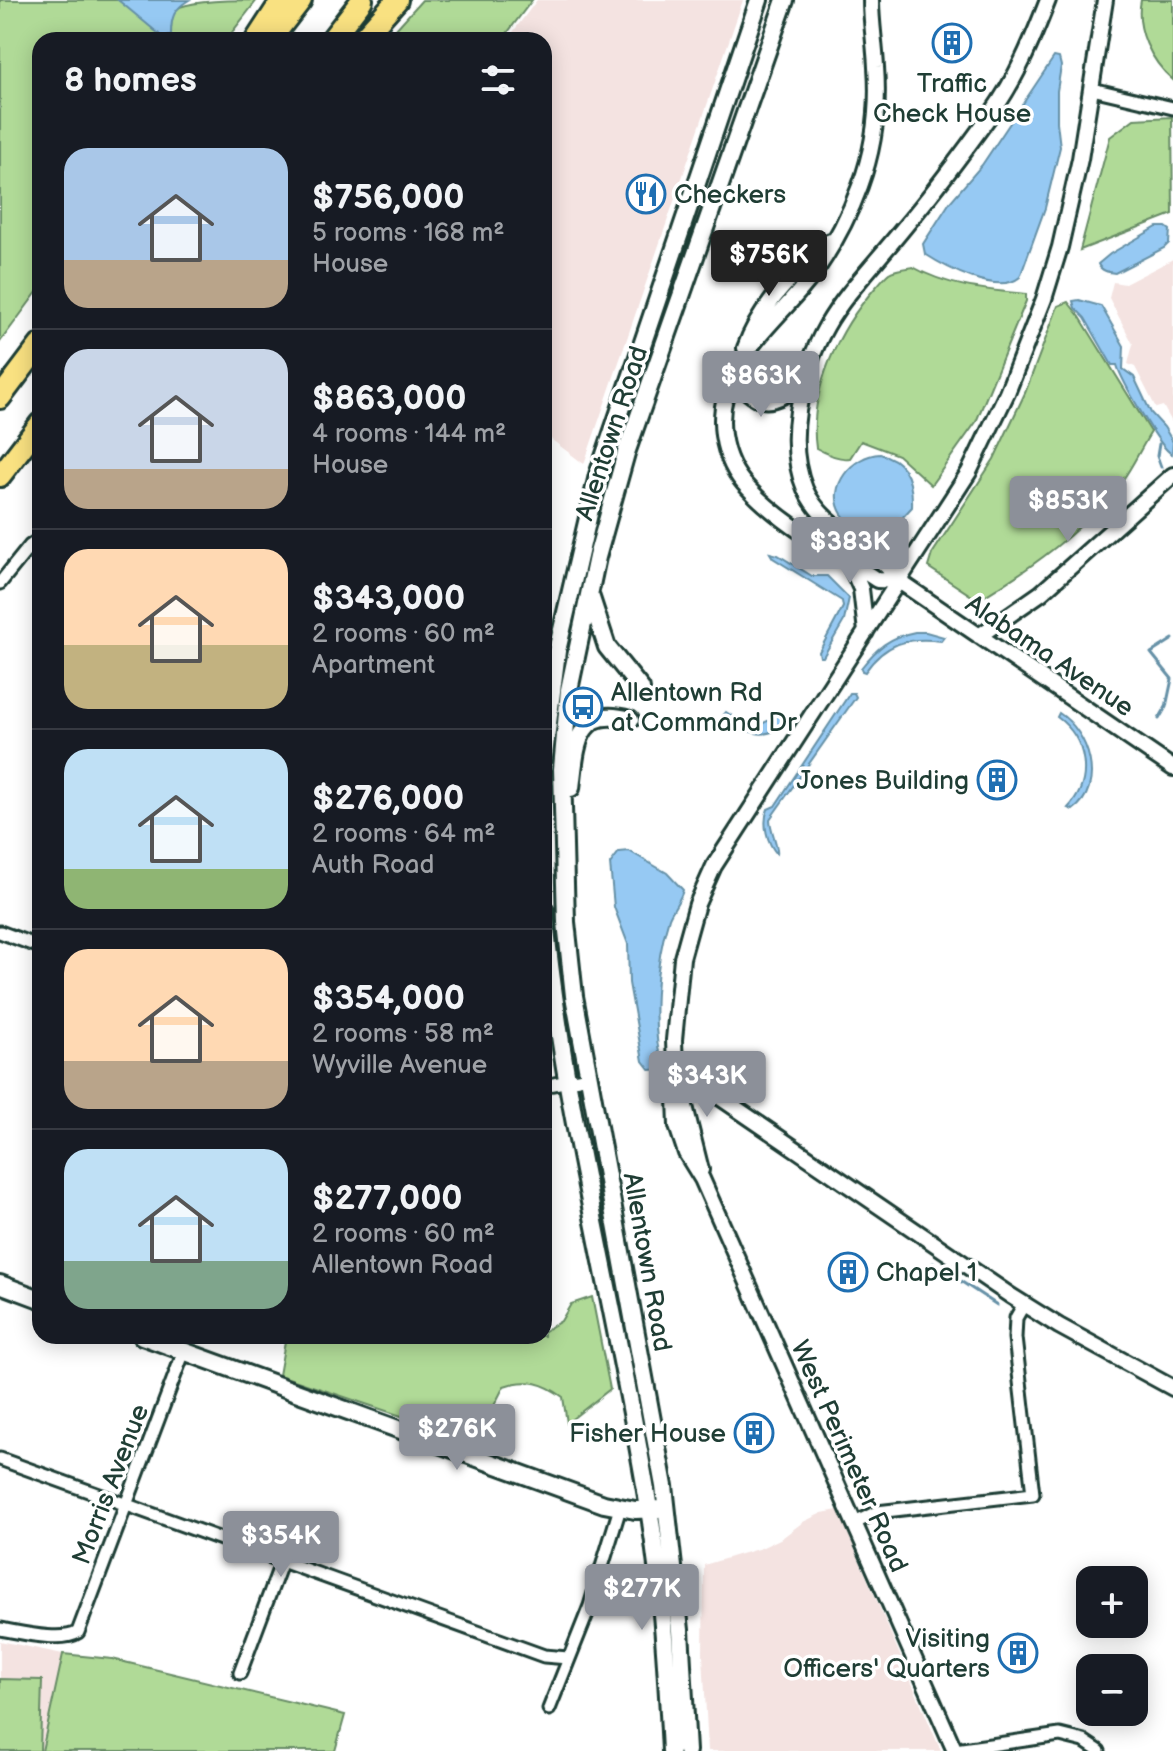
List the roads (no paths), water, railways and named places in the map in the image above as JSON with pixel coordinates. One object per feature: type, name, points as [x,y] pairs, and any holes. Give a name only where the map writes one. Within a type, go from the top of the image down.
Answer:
[{"type":"highway","points":[[261,32],[282,0]]},
{"type":"highway","points":[[276,32],[301,0]]},
{"type":"highway","points":[[337,32],[362,0]]},
{"type":"highway","points":[[368,32],[397,0]]},
{"type":"highway","points":[[0,398],[32,356]]},
{"type":"highway","points":[[0,476],[32,434]]},
{"type":"main road","name":"Allentown Road","points":[[552,691],[557,651],[598,475],[759,0]]},
{"type":"main road","name":"Allentown Road","points":[[671,1751],[661,1622],[658,1510],[635,1323],[588,1077],[569,955],[562,769],[568,702],[589,593],[626,453],[785,0]]},
{"type":"main road","points":[[589,593],[607,647],[641,689]]},
{"type":"main road","points":[[564,853],[579,736],[595,721],[618,717],[630,720]]},
{"type":"main road","name":"Allentown Road","points":[[552,967],[568,1081],[658,1510],[680,1630],[687,1751]]},
{"type":"main road","points":[[0,1284],[32,1296]]},
{"type":"main road","points":[[182,1345],[620,1508],[658,1510]]},
{"type":"street","points":[[871,0],[877,86],[873,135],[861,184],[835,239],[810,278],[743,355],[733,372],[722,409],[722,426],[738,476],[776,514],[877,580],[899,581]]},
{"type":"street","points":[[899,581],[888,564],[831,524],[816,508],[805,489],[797,465],[796,443],[803,380],[832,315],[903,230],[1007,91],[1029,49],[1048,0]]},
{"type":"street","points":[[899,581],[981,449],[1027,345],[1060,247],[1080,159],[1105,0]]},
{"type":"street","points":[[1092,89],[1173,108]]},
{"type":"street","points":[[733,372],[745,392],[758,400],[779,398],[803,380]]},
{"type":"street","points":[[979,636],[1041,593],[1173,475]]},
{"type":"street","points":[[0,583],[32,545]]},
{"type":"street","points":[[849,562],[861,589],[866,632]]},
{"type":"street","name":"West Perimeter Road","points":[[899,581],[714,866],[697,904],[682,958],[674,1066],[702,1179],[955,1750]]},
{"type":"street","name":"Alabama Avenue","points":[[899,581],[1173,768]]},
{"type":"street","points":[[0,932],[32,944]]},
{"type":"street","points":[[674,1066],[1024,1304],[1173,1388]]},
{"type":"street","points":[[552,1084],[588,1077]]},
{"type":"street","points":[[855,1523],[877,1512],[1033,1494],[1015,1330],[1016,1318],[1024,1304]]},
{"type":"street","name":"Morris Avenue","points":[[0,1629],[58,1637],[73,1636],[78,1632],[182,1345]]},
{"type":"street","points":[[0,1459],[544,1656],[568,1658]]},
{"type":"street","points":[[549,1709],[599,1581],[620,1508]]},
{"type":"street","points":[[240,1673],[282,1561]]},
{"type":"street","points":[[955,1750],[1060,1735],[1084,1741],[1099,1751]]},
{"type":"water","points":[[118,0],[189,0],[174,14],[171,32],[157,32]]},
{"type":"water","points":[[1054,57],[1059,58],[1061,66],[1057,91],[1060,147],[1045,208],[1020,277],[999,283],[972,278],[925,254],[923,244],[950,202],[982,165]]},
{"type":"water","points":[[1157,227],[1170,230],[1169,243],[1164,248],[1115,273],[1099,266],[1110,254]]},
{"type":"water","points":[[1073,301],[1101,306],[1124,346],[1123,369],[1134,377],[1151,413],[1173,442],[1172,454],[1150,427],[1117,365],[1112,365],[1085,318],[1075,308]]},
{"type":"water","points":[[880,454],[897,461],[902,467],[912,498],[912,507],[901,519],[899,532],[885,542],[846,519],[838,504],[837,493],[844,474],[852,466]]},
{"type":"water","points":[[770,553],[812,576],[827,576],[849,598],[844,621],[823,657],[819,652],[843,607],[842,601],[773,558]]},
{"type":"water","points":[[915,632],[944,637],[941,641],[918,640],[898,644],[880,655],[865,672],[862,671],[861,668],[884,644]]},
{"type":"water","points":[[850,693],[856,697],[770,819],[777,854],[766,833],[768,809],[775,806]]},
{"type":"water","points":[[726,712],[754,725],[781,714],[785,717],[779,726],[764,734],[738,727],[722,717]]},
{"type":"water","points":[[1059,713],[1078,733],[1090,760],[1089,787],[1083,800],[1073,810],[1068,808],[1081,785],[1084,761],[1075,737],[1057,717]]},
{"type":"water","points":[[629,851],[667,873],[683,890],[669,918],[660,954],[655,1014],[663,1069],[650,1070],[643,1061],[629,983],[628,944],[614,907],[610,864],[619,852]]},
{"type":"waterway","points":[[1159,444],[1157,456],[1161,467]]},
{"type":"waterway","points":[[1159,719],[1166,707],[1172,679],[1151,653],[1173,639]]},
{"type":"waterway","points":[[933,1263],[997,1305]]},
{"type":"place","name":"Traffic Check House","points":[[952,43]]},
{"type":"place","name":"Checkers","points":[[646,194]]},
{"type":"place","name":"Allentown Rd at Command Dr","points":[[583,707]]},
{"type":"place","name":"Jones Building","points":[[997,780]]},
{"type":"place","name":"Chapel 1","points":[[848,1272]]},
{"type":"place","name":"Fisher House","points":[[754,1433]]},
{"type":"place","name":"Visiting Officers' Quarters","points":[[1018,1653]]}]
